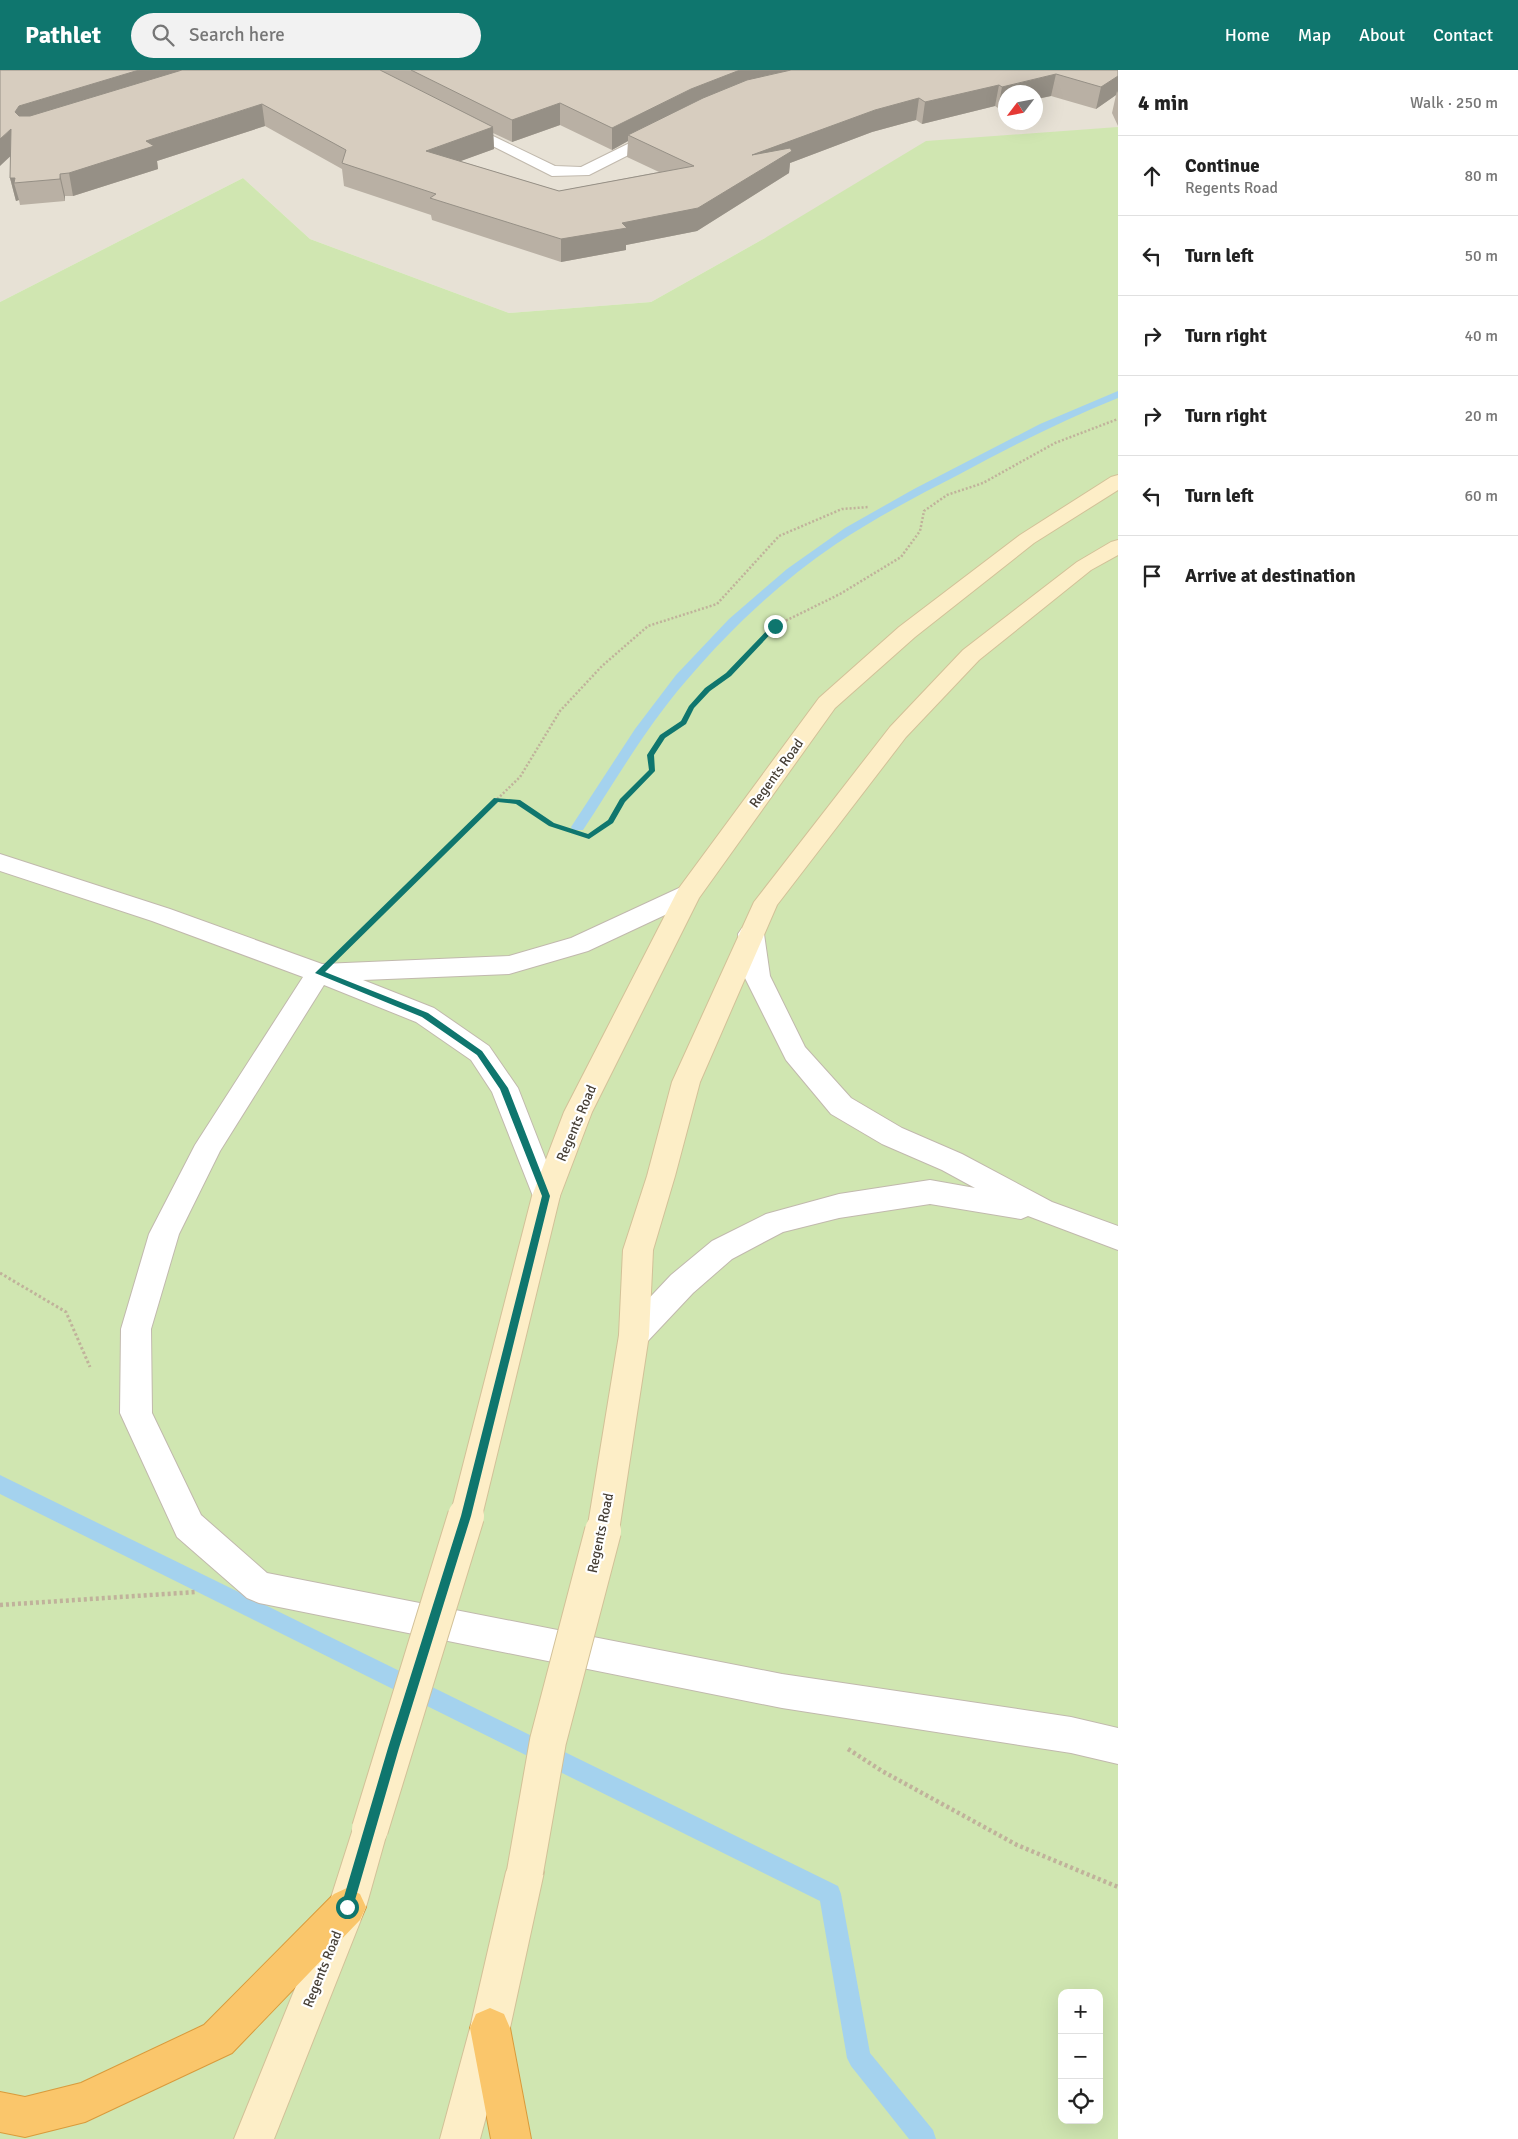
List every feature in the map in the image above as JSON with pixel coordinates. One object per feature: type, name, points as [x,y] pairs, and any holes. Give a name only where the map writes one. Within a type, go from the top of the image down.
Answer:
[{"type":"highway","points":[[0,2112],[24,2117],[85,2102],[218,2039],[347,1907]]},
{"type":"highway","points":[[490,2028],[511,2139]]},
{"type":"main road","name":"Regents Road","points":[[254,2139],[347,1907],[466,1516],[546,1196],[578,1112],[688,894],[827,703],[907,632],[1027,539],[1118,481]]},
{"type":"main road","name":"Regents Road","points":[[460,2139],[490,2028],[524,1872],[548,1741],[603,1531],[634,1335],[638,1250],[686,1082],[766,902],[898,732],[964,662],[1084,566],[1118,546]]},
{"type":"street","points":[[449,118],[552,172],[584,172],[670,128]]},
{"type":"street","points":[[0,862],[161,915],[319,973],[425,1015],[480,1053],[504,1088],[546,1196]]},
{"type":"street","points":[[319,973],[509,965],[579,945],[688,894]]},
{"type":"street","points":[[751,934],[757,976],[786,1036],[795,1053],[842,1106],[892,1136],[952,1162],[1042,1210],[1118,1238]]},
{"type":"street","points":[[319,973],[209,1145],[164,1234],[136,1329],[136,1413],[189,1526],[259,1588],[782,1691],[1071,1734],[1118,1746]]},
{"type":"street","points":[[634,1335],[682,1284],[722,1250],[776,1222],[839,1206],[930,1192],[1042,1210]]},
{"type":"path","points":[[496,800],[517,802],[552,825],[589,837],[611,822],[623,800],[652,771],[650,755],[663,736],[684,722],[691,707],[708,689],[728,674],[775,626],[840,594],[901,557],[920,531],[924,511],[947,495],[983,483],[1054,443],[1118,419]]},
{"type":"path","points":[[319,973],[520,776],[560,711],[602,666],[648,626],[717,604],[779,536],[842,509],[869,507]]},
{"type":"path","points":[[0,1273],[66,1312],[102,1392],[136,1413]]},
{"type":"path","points":[[0,1605],[148,1595]]},
{"type":"path","points":[[844,1746],[882,1772],[1017,1844],[1118,1887]]},
{"type":"shaded area","points":[[0,70],[1118,70],[1118,130],[765,238],[651,302],[509,313],[310,239],[243,178],[0,302]]},
{"type":"green space","points":[[1118,127],[1118,2139],[0,2139],[0,302],[243,178],[310,239],[509,313],[651,302],[765,238],[926,141]]},
{"type":"building","points":[[0,70],[139,70],[19,106],[15,112],[19,116],[30,116],[182,70],[380,70],[493,127],[426,151],[559,191],[694,166],[628,135],[703,98],[747,80],[791,70],[1118,70],[1118,76],[1101,87],[1056,74],[925,102],[919,98],[875,110],[752,155],[790,148],[792,151],[698,208],[622,223],[627,228],[561,239],[430,198],[436,194],[342,163],[346,150],[262,104],[146,141],[154,146],[69,173],[60,174],[60,179],[14,183],[15,178],[10,178],[11,129],[0,139]]},
{"type":"building","points":[[411,70],[740,70],[691,89],[612,128],[560,103],[512,120]]},
{"type":"waterway","points":[[578,827],[640,732],[667,695],[716,640],[772,587],[833,541],[918,491],[1025,435],[1118,394]]},
{"type":"waterway","points":[[0,1484],[830,1894],[859,2058],[924,2139]]},
{"type":"route","points":[[347,1907],[466,1516],[546,1196],[504,1088],[480,1053],[425,1015],[319,973],[496,800],[517,802],[552,825],[589,837],[611,822],[623,800],[652,771],[650,755],[663,736],[684,722],[691,707],[708,689],[728,674],[775,626]]}]
